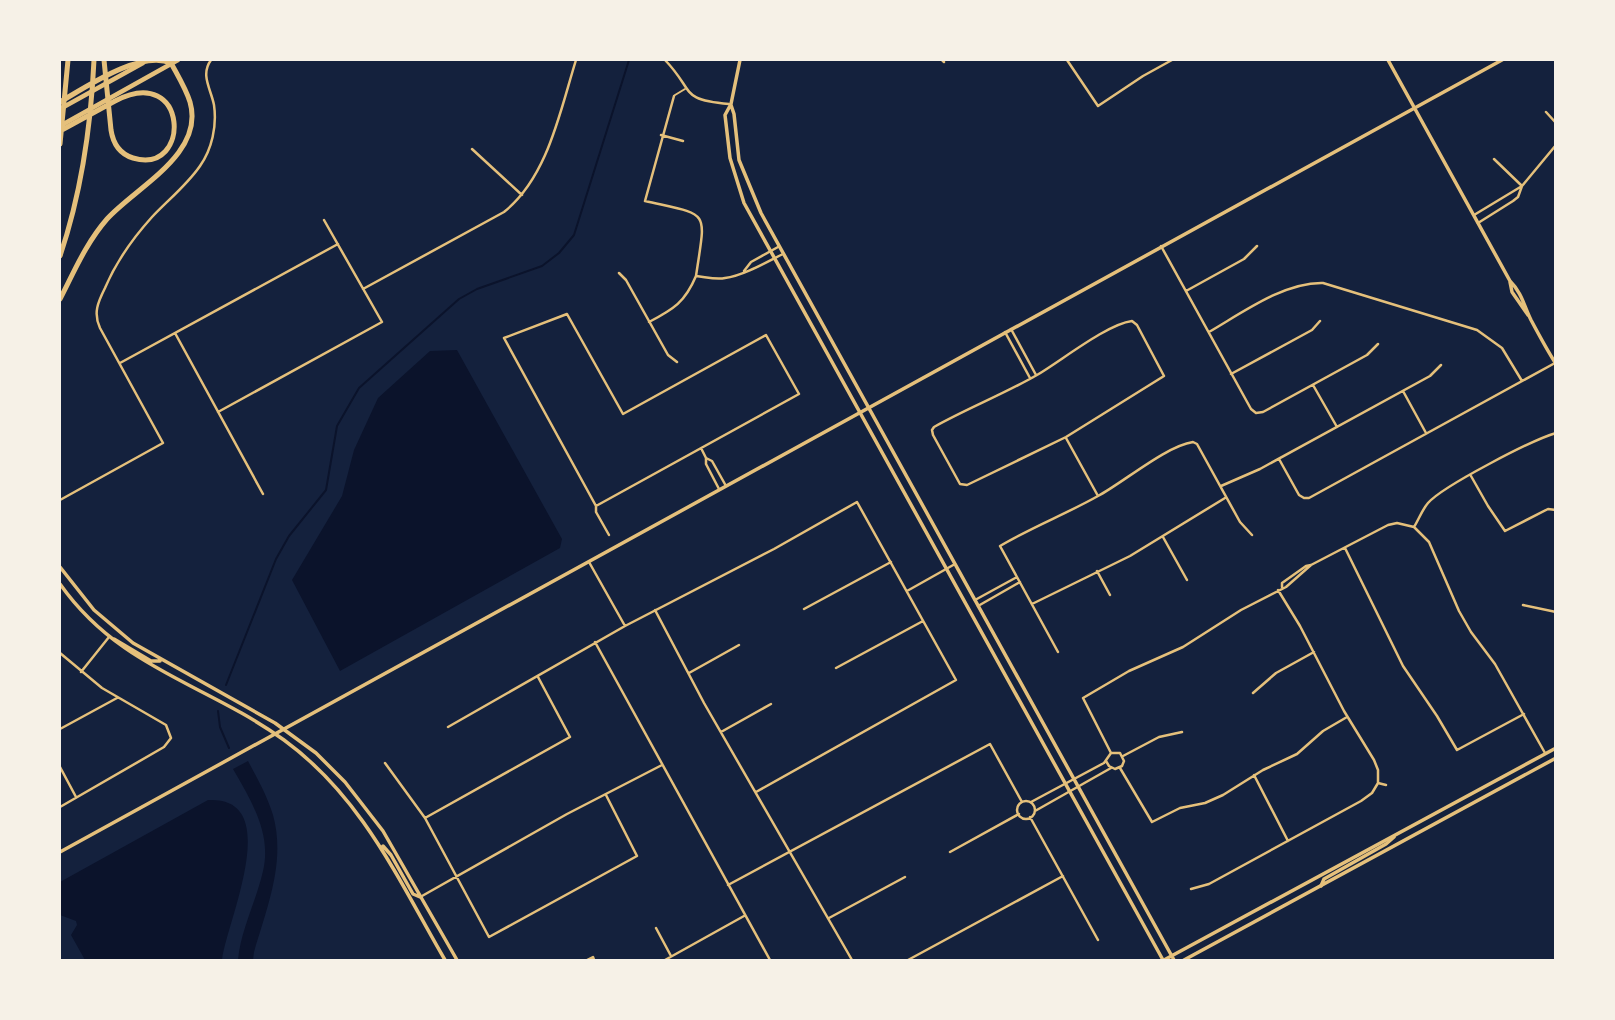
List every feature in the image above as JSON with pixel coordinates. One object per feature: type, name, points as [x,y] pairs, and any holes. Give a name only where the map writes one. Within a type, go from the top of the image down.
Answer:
[{"type":"highway","points":[[60,144],[68,60]]},
{"type":"highway","points":[[60,256],[86,142],[94,60]]},
{"type":"highway","points":[[60,129],[124,96],[149,93],[166,103],[173,113],[175,135],[167,149],[158,156],[138,159],[124,154],[114,143],[111,130],[104,60]]},
{"type":"highway","points":[[60,102],[113,72],[163,60],[171,63],[191,104],[192,123],[190,136],[174,159],[106,220],[86,247],[60,299]]},
{"type":"main road","points":[[60,109],[150,60]]},
{"type":"main road","points":[[60,129],[178,60]]},
{"type":"main road","points":[[740,60],[731,104],[725,115],[730,158],[744,203],[1164,961],[1556,748]]},
{"type":"main road","points":[[1388,60],[1510,281],[1512,292],[1522,309],[1530,316],[1555,364]]},
{"type":"main road","points":[[60,852],[1502,60]]},
{"type":"main road","points":[[731,104],[739,160],[746,180],[783,254],[1173,958]]},
{"type":"main road","points":[[60,567],[81,596],[106,622],[133,643],[284,729],[316,753],[366,806],[457,961]]},
{"type":"main road","points":[[60,584],[87,618],[109,638],[151,666],[275,734],[309,760],[338,788],[391,855],[414,894],[420,897]]},
{"type":"main road","points":[[109,638],[123,643],[151,661],[160,660]]},
{"type":"main road","points":[[1184,961],[1556,758]]},
{"type":"main road","points":[[1321,886],[1324,879],[1386,844],[1401,831]]},
{"type":"main road","points":[[377,839],[445,961]]},
{"type":"street","points":[[60,499],[163,443],[97,322],[98,303],[120,260],[140,230],[194,174],[207,154],[215,121],[214,106],[205,74],[211,60]]},
{"type":"street","points":[[363,289],[503,212],[522,195],[541,164],[576,60]]},
{"type":"street","points":[[665,60],[692,96],[701,101],[731,104]]},
{"type":"street","points":[[1067,60],[1098,107],[1172,60]]},
{"type":"street","points":[[649,322],[673,309],[685,298],[696,276],[704,228],[701,218],[691,212],[645,201],[661,135],[674,96]]},
{"type":"street","points":[[1546,113],[1556,123]]},
{"type":"street","points":[[661,135],[683,141]]},
{"type":"street","points":[[1474,215],[1522,186],[1556,145]]},
{"type":"street","points":[[472,149],[522,195]]},
{"type":"street","points":[[1494,159],[1522,186]]},
{"type":"street","points":[[1478,223],[1508,206],[1518,197],[1522,186]]},
{"type":"street","points":[[218,412],[382,322],[324,220]]},
{"type":"street","points":[[120,364],[338,244]]},
{"type":"street","points":[[744,271],[751,262],[779,246]]},
{"type":"street","points":[[1161,246],[1256,414],[1367,355],[1378,344]]},
{"type":"street","points":[[1186,290],[1244,259],[1256,246]]},
{"type":"street","points":[[696,276],[722,279],[755,270],[783,254]]},
{"type":"street","points":[[619,273],[668,355],[677,362]]},
{"type":"street","points":[[1209,332],[1279,293],[1300,285],[1333,285],[1477,330],[1502,348],[1522,381]]},
{"type":"street","points":[[596,506],[799,394],[766,335],[623,414],[567,314],[504,338],[596,506],[596,512],[609,535]]},
{"type":"street","points":[[1132,321],[1137,325],[1164,376],[1066,438],[967,485],[960,484],[932,430],[975,404],[1036,375],[1098,337],[1132,321]]},
{"type":"street","points":[[1231,374],[1312,330],[1320,321]]},
{"type":"street","points":[[1011,329],[1036,375]]},
{"type":"street","points":[[1005,332],[1030,378]]},
{"type":"street","points":[[175,333],[263,494]]},
{"type":"street","points":[[1279,459],[1299,495],[1304,499],[1555,364]]},
{"type":"street","points":[[1220,486],[1279,459],[1430,376],[1441,365]]},
{"type":"street","points":[[1313,385],[1336,427]]},
{"type":"street","points":[[1403,391],[1426,433]]},
{"type":"street","points":[[1414,527],[1434,498],[1537,440],[1556,433]]},
{"type":"street","points":[[1066,438],[1098,496]]},
{"type":"street","points":[[1058,652],[1000,546],[1098,496],[1164,455],[1193,442],[1197,444],[1240,522],[1252,534]]},
{"type":"street","points":[[701,448],[719,489]]},
{"type":"street","points":[[706,458],[712,461],[726,486]]},
{"type":"street","points":[[711,474],[717,470]]},
{"type":"street","points":[[1471,476],[1506,531],[1554,509]]},
{"type":"street","points":[[1032,604],[1130,556],[1226,498]]},
{"type":"street","points":[[448,727],[595,642],[858,502],[956,680],[756,792]]},
{"type":"street","points":[[1111,753],[1083,698],[1129,671],[1183,647],[1241,610],[1286,587],[1311,565],[1388,525],[1397,523],[1414,527],[1429,542],[1465,622],[1495,664],[1545,754]]},
{"type":"street","points":[[1162,536],[1187,580]]},
{"type":"street","points":[[1345,547],[1403,666],[1457,750],[1524,714]]},
{"type":"street","points":[[589,562],[625,626]]},
{"type":"street","points":[[804,609],[891,562]]},
{"type":"street","points":[[906,591],[955,564]]},
{"type":"street","points":[[1097,571],[1110,595]]},
{"type":"street","points":[[975,600],[1017,577]]},
{"type":"street","points":[[978,606],[1020,582]]},
{"type":"street","points":[[1191,889],[1209,884],[1367,798],[1378,783],[1378,770],[1374,761],[1278,590]]},
{"type":"street","points":[[1523,605],[1556,612]]},
{"type":"street","points":[[655,610],[721,732],[852,961]]},
{"type":"street","points":[[836,668],[923,621]]},
{"type":"street","points":[[81,672],[109,638]]},
{"type":"street","points":[[595,642],[770,961]]},
{"type":"street","points":[[689,673],[738,645]]},
{"type":"street","points":[[1253,693],[1276,673],[1314,652]]},
{"type":"street","points":[[60,653],[117,698],[166,725],[171,738],[164,747],[60,807]]},
{"type":"street","points":[[425,818],[570,737],[538,677]]},
{"type":"street","points":[[60,729],[117,698]]},
{"type":"street","points":[[721,732],[771,704]]},
{"type":"street","points":[[1120,768],[1152,822],[1181,808],[1214,800],[1254,775],[1297,754],[1323,731],[1347,716]]},
{"type":"street","points":[[1123,757],[1159,737],[1182,732]]},
{"type":"street","points":[[728,885],[990,744],[1022,802]]},
{"type":"street","points":[[1111,753],[1118,752],[1123,757],[1120,768]]},
{"type":"street","points":[[1111,753],[1107,761],[1074,780],[1031,802],[1022,802],[1018,806],[1019,814],[1023,818],[1030,817],[1035,811],[1077,785],[1111,768],[1120,768]]},
{"type":"street","points":[[1107,761],[1111,768]]},
{"type":"street","points":[[385,763],[425,818],[489,937],[637,856],[606,795]]},
{"type":"street","points":[[420,897],[567,814],[662,765]]},
{"type":"street","points":[[60,767],[76,797]]},
{"type":"street","points":[[1254,775],[1289,841]]},
{"type":"street","points":[[1378,783],[1385,785]]},
{"type":"street","points":[[1031,802],[1035,811]]},
{"type":"street","points":[[950,852],[1019,814]]},
{"type":"street","points":[[1030,817],[1098,940]]},
{"type":"street","points":[[910,960],[1063,876]]},
{"type":"street","points":[[829,918],[905,877]]},
{"type":"street","points":[[665,961],[744,916]]},
{"type":"street","points":[[656,928],[672,957]]},
{"type":"street","points":[[587,961],[594,959]]},
{"type":"lane","points":[[674,96],[686,88]]},
{"type":"water","points":[[457,350],[562,539],[560,548],[340,671],[292,580],[342,496],[354,450],[378,398],[430,351]]},
{"type":"water","points":[[248,761],[271,808],[277,850],[273,884],[253,960],[238,960],[265,857],[265,844],[258,818],[233,769]]},
{"type":"water","points":[[208,800],[231,804],[244,818],[248,839],[246,865],[222,960],[85,960],[71,935],[77,925],[76,921],[60,915],[60,882]]},
{"type":"waterway","points":[[226,685],[276,559],[289,536],[326,490],[337,426],[359,388],[459,299],[477,289],[542,266],[559,253],[574,235],[629,60]]},
{"type":"waterway","points":[[218,711],[220,727],[229,748]]}]
